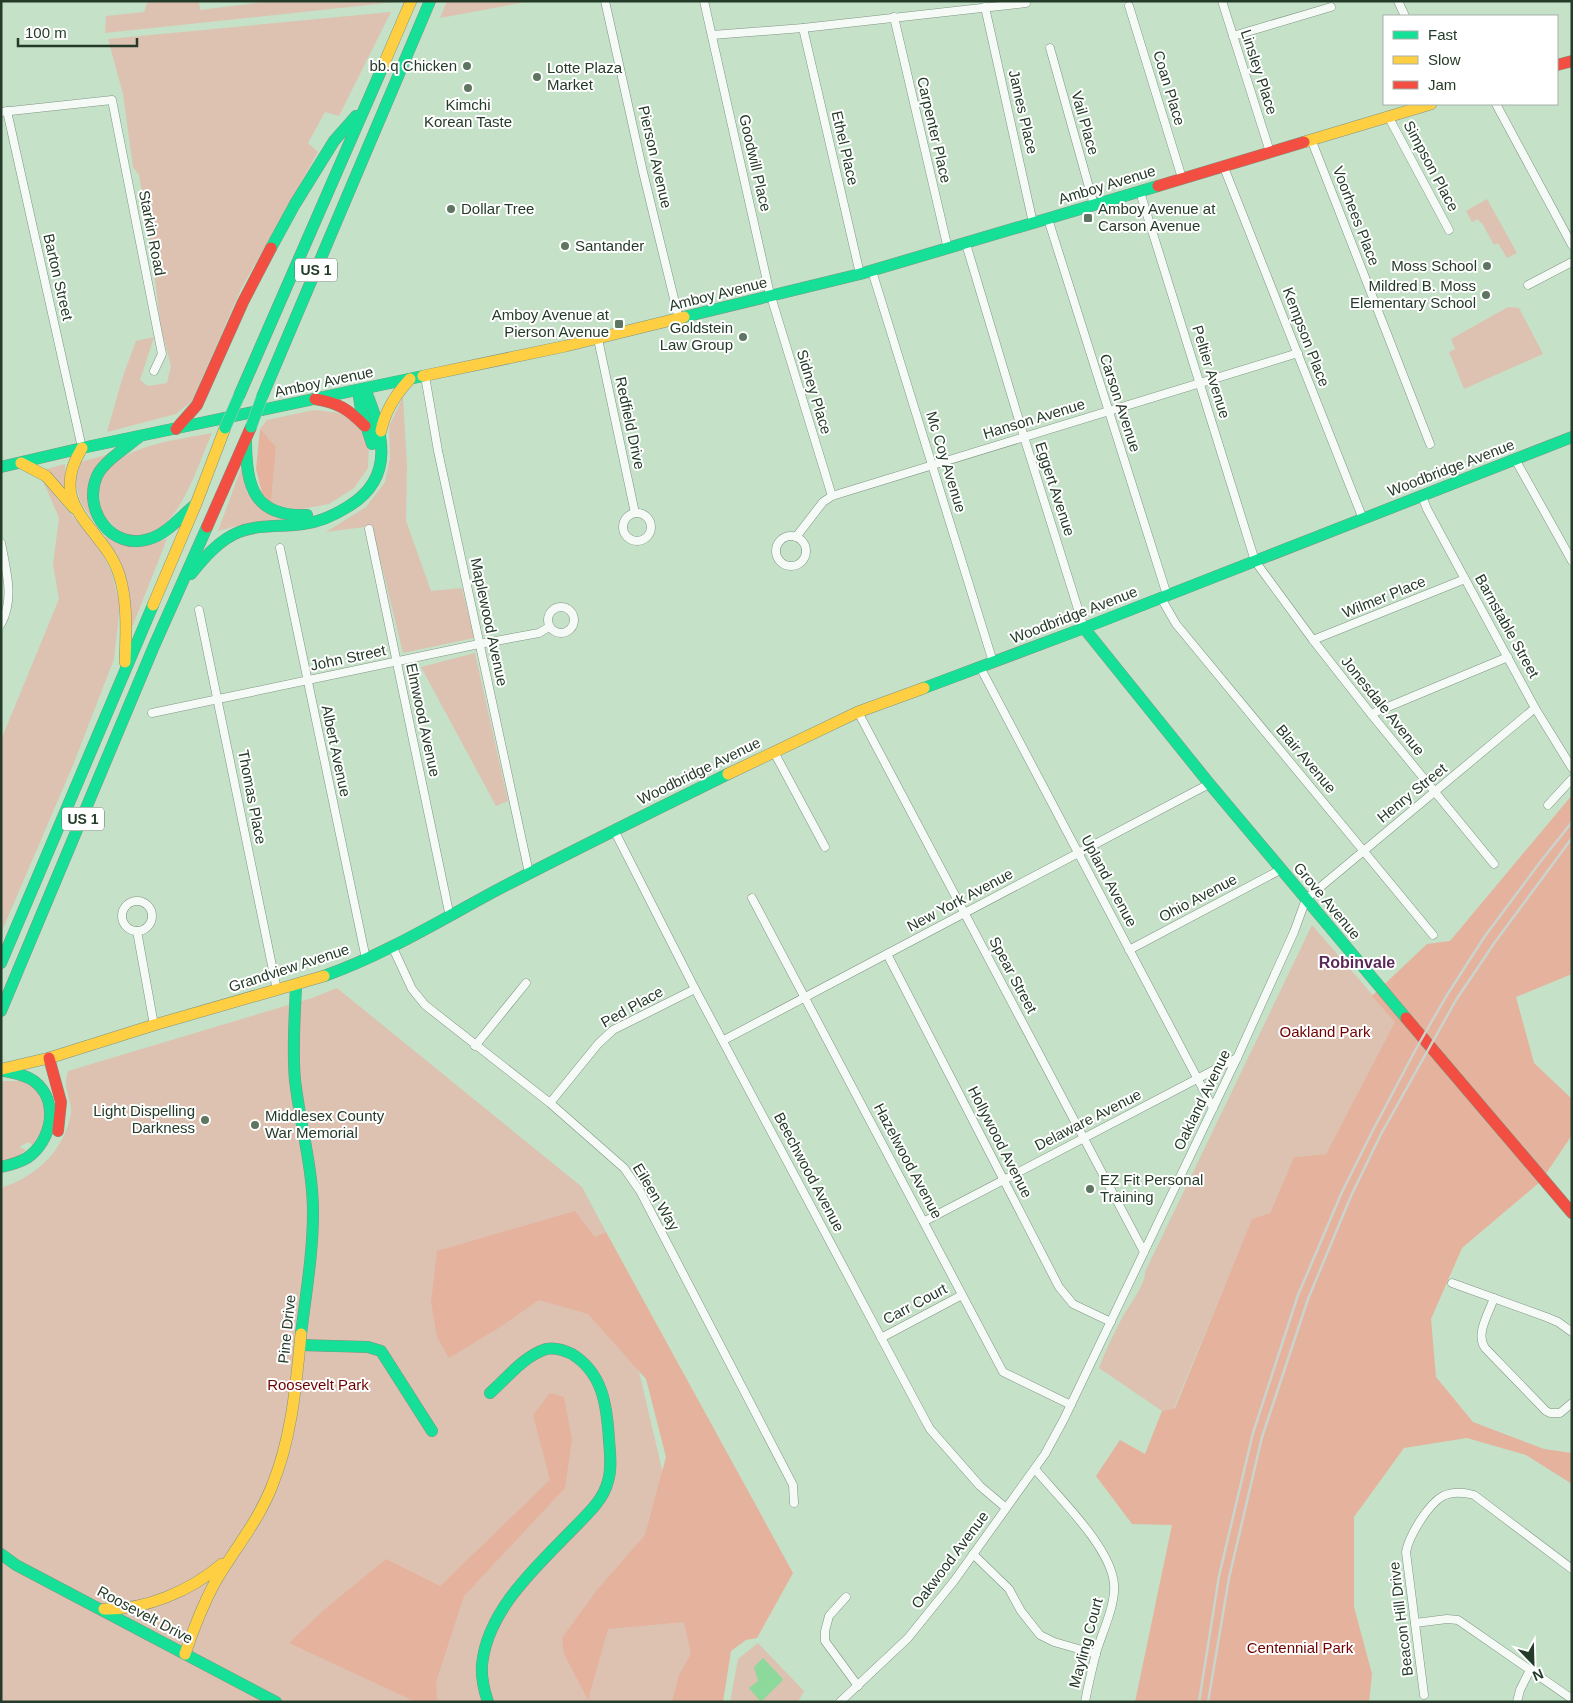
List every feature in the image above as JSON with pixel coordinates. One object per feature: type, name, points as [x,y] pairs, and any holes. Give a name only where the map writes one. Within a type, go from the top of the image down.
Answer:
[{"type":"main road","name":"US 1","points":[[1,962],[196,504],[225,428],[411,1]]},
{"type":"main road","name":"US 1","points":[[1,1011],[430,1]]},
{"type":"main road","points":[[1558,66],[1572,61]]},
{"type":"main road","points":[[176,429],[198,406],[250,287],[294,204],[334,141],[366,103]]},
{"type":"main road","name":"Amboy Avenue","points":[[1,467],[82,448],[598,339],[872,271],[1427,105]]},
{"type":"main road","points":[[380,440],[382,420],[400,390],[410,379]]},
{"type":"main road","points":[[248,432],[247,467],[250,485],[260,501],[272,511],[290,516],[312,515],[335,506],[353,496],[367,478],[373,465],[373,447],[361,410],[361,390]]},
{"type":"main road","points":[[180,586],[208,553],[223,541],[241,531],[259,527],[292,526],[313,522],[351,506],[366,495],[375,483],[382,466],[376,420],[361,390]]},
{"type":"main road","points":[[315,399],[336,402],[350,410],[368,428]]},
{"type":"main road","points":[[138,437],[124,451],[107,462],[96,477],[92,497],[96,515],[104,528],[119,540],[132,542],[150,539],[163,532],[179,516],[196,504]]},
{"type":"main road","name":"Woodbridge Avenue","points":[[594,838],[858,712],[1084,628],[1572,437]]},
{"type":"main road","points":[[75,508],[71,488],[71,470],[75,458],[82,448]]},
{"type":"main road","points":[[21,463],[46,476],[75,508],[110,554],[118,571],[125,597],[125,668]]},
{"type":"main road","name":"Grove Avenue","points":[[1084,628],[1088,636],[1280,870],[1572,1213]]},
{"type":"main road","name":"Grandview Avenue","points":[[1,1070],[49,1058],[332,973],[450,917],[594,838]]},
{"type":"main road","name":"Pine Drive","points":[[185,1654],[205,1602],[232,1554],[264,1504],[284,1452],[292,1416],[313,1212],[311,1177],[294,1061],[296,985]]},
{"type":"main road","points":[[1,1177],[31,1165],[47,1151],[57,1135],[62,1102],[49,1058]]},
{"type":"main road","points":[[1,1070],[28,1076],[36,1082],[50,1100],[52,1112],[52,1122],[48,1133],[40,1145],[29,1156],[17,1163],[1,1167]]},
{"type":"main road","points":[[300,1345],[368,1347],[381,1351],[432,1431]]},
{"type":"main road","points":[[488,1702],[482,1679],[482,1664],[490,1634],[510,1599],[526,1579],[595,1506],[606,1487],[610,1466],[608,1419],[603,1391],[591,1369],[572,1354],[556,1348],[539,1352],[490,1393]]},
{"type":"main road","name":"Roosevelt Drive","points":[[1,1554],[16,1565],[276,1702]]},
{"type":"main road","points":[[100,1608],[121,1610],[172,1594],[208,1576],[232,1554]]},
{"type":"street","name":"Pierson Avenue","points":[[605,1],[643,172],[679,319]]},
{"type":"street","name":"Goodwill Place","points":[[704,1],[771,296]]},
{"type":"street","name":"Linsley Place","points":[[1222,1],[1270,152]]},
{"type":"street","points":[[1398,1],[1405,15]]},
{"type":"street","points":[[712,35],[803,28],[1026,3]]},
{"type":"street","name":"Coan Place","points":[[1129,6],[1182,178]]},
{"type":"street","name":"James Place","points":[[985,7],[1033,223]]},
{"type":"street","points":[[1233,36],[1332,7]]},
{"type":"street","name":"Carpenter Place","points":[[894,17],[948,249]]},
{"type":"street","name":"Ethel Place","points":[[803,28],[860,274]]},
{"type":"street","name":"Vail Place","points":[[1050,48],[1094,204]]},
{"type":"street","name":"Starkin Road","points":[[4,112],[112,100],[162,354],[154,371]]},
{"type":"street","points":[[1497,105],[1572,245]]},
{"type":"street","name":"Barton Street","points":[[4,112],[82,448]]},
{"type":"street","name":"Simpson Place","points":[[1388,116],[1449,230]]},
{"type":"street","name":"Voorhees Place","points":[[1311,139],[1430,444]]},
{"type":"street","name":"Kempson Place","points":[[1224,166],[1362,519]]},
{"type":"street","name":"Peltier Avenue","points":[[1140,192],[1255,561]]},
{"type":"street","name":"Carson Avenue","points":[[1048,219],[1164,597]]},
{"type":"street","name":"Eggert Avenue","points":[[966,244],[1084,628]]},
{"type":"street","points":[[1528,285],[1572,262]]},
{"type":"street","name":"Mc Coy Avenue","points":[[872,271],[993,662]]},
{"type":"street","name":"Sidney Place","points":[[771,296],[832,496]]},
{"type":"street","name":"Redfield Drive","points":[[598,339],[635,513]]},
{"type":"street","name":"Hanson Avenue","points":[[796,537],[823,502],[832,496],[1298,354]]},
{"type":"street","name":"Maplewood Avenue","points":[[425,376],[438,451],[528,873]]},
{"type":"street","points":[[1515,459],[1572,561]]},
{"type":"street","name":"Barnstable Street","points":[[1422,496],[1427,509],[1535,708],[1572,768]]},
{"type":"street","name":"Elmwood Avenue","points":[[369,530],[450,917]]},
{"type":"street","points":[[1,543],[9,596],[8,609],[1,624]]},
{"type":"street","name":"Albert Avenue","points":[[280,548],[366,958]]},
{"type":"street","name":"Jonesdale Avenue","points":[[1255,561],[1313,640],[1371,714],[1494,864]]},
{"type":"street","name":"Wilmer Place","points":[[1313,640],[1465,579]]},
{"type":"street","name":"Blair Avenue","points":[[1164,597],[1176,624],[1433,935]]},
{"type":"street","name":"Thomas Place","points":[[199,610],[277,990]]},
{"type":"street","name":"John Street","points":[[152,713],[396,661],[539,633],[549,627]]},
{"type":"street","points":[[1371,714],[1508,657]]},
{"type":"street","name":"Upland Avenue","points":[[980,667],[1213,1108]]},
{"type":"street","name":"Henry Street","points":[[1306,899],[1535,708]]},
{"type":"street","name":"Spear Street","points":[[858,712],[1144,1252]]},
{"type":"street","points":[[774,752],[825,847]]},
{"type":"street","points":[[1548,805],[1572,779]]},
{"type":"street","name":"New York Avenue","points":[[724,1040],[1209,784]]},
{"type":"street","name":"Beechwood Avenue","points":[[614,830],[696,989],[930,1429],[980,1486],[1006,1508]]},
{"type":"street","name":"Ohio Avenue","points":[[1130,950],[1280,870]]},
{"type":"street","name":"Hazelwood Avenue","points":[[752,898],[1003,1372],[1071,1405]]},
{"type":"street","name":"Oakland Avenue","points":[[1064,1419],[1237,1058],[1294,932],[1306,899]]},
{"type":"street","points":[[137,931],[154,1025]]},
{"type":"street","name":"Eileen Way","points":[[392,946],[412,989],[425,1005],[475,1046],[550,1102],[624,1168],[640,1191],[793,1485],[794,1502]]},
{"type":"street","name":"Hollywood Avenue","points":[[886,954],[1066,1296],[1073,1304],[1110,1322]]},
{"type":"street","points":[[475,1046],[526,984]]},
{"type":"street","name":"Ped Place","points":[[550,1102],[598,1044],[614,1030],[696,989]]},
{"type":"street","name":"Delaware Avenue","points":[[925,1222],[1237,1058]]},
{"type":"street","points":[[1452,1284],[1546,1317],[1558,1322],[1572,1332]]},
{"type":"street","name":"Carr Court","points":[[881,1338],[962,1295]]},
{"type":"street","points":[[1494,1298],[1481,1332],[1482,1344],[1550,1413],[1560,1413],[1572,1403]]},
{"type":"street","name":"Oakwood Avenue","points":[[840,1702],[908,1638],[1035,1469],[1064,1419]]},
{"type":"street","name":"Mayling Court","points":[[1035,1469],[1089,1532],[1106,1558],[1112,1573],[1114,1585],[1113,1599],[1096,1654],[1085,1702]]},
{"type":"street","name":"Beacon Hill Drive","points":[[1424,1695],[1406,1552],[1410,1539],[1433,1505],[1441,1497],[1452,1493],[1464,1492],[1474,1494],[1572,1569]]},
{"type":"street","points":[[973,1554],[1009,1589],[1022,1611],[1040,1635],[1054,1642],[1096,1654]]},
{"type":"street","points":[[846,1596],[830,1616],[825,1631],[825,1642],[858,1686]]},
{"type":"street","points":[[1415,1623],[1447,1619],[1458,1620],[1572,1699]]},
{"type":"street","points":[[1518,1702],[1520,1690],[1530,1670]]},
{"type":"green space","points":[[148,1],[199,1],[200,10],[271,1],[396,2],[105,33],[106,16],[144,12]]},
{"type":"green space","points":[[447,1],[531,1],[440,18]]},
{"type":"green space","points":[[391,12],[339,116],[325,112],[308,143],[318,152],[241,289],[192,401],[176,414],[107,432],[123,376],[136,341],[154,337],[140,380],[148,386],[167,383],[171,366],[161,329],[150,237],[139,175],[133,167],[123,94],[108,39]]},
{"type":"green space","points":[[1487,199],[1517,253],[1507,258],[1498,243],[1494,245],[1482,223],[1478,219],[1472,222],[1466,211]]},
{"type":"green space","points":[[1508,307],[1519,308],[1543,354],[1464,389],[1449,352],[1455,349],[1451,339]]},
{"type":"green space","points":[[403,397],[407,465],[406,521],[431,591],[462,588],[474,638],[403,653],[372,526],[326,532],[366,507],[385,482],[390,458],[389,426]]},
{"type":"green space","points":[[314,410],[349,414],[369,443],[368,468],[354,488],[329,504],[297,510],[271,503],[276,447],[260,429],[267,420]]},
{"type":"green space","points":[[260,429],[276,447],[271,503],[262,493],[256,469]]},
{"type":"green space","points":[[212,433],[195,476],[179,506],[159,528],[144,536],[124,536],[102,514],[99,497],[100,487],[105,473],[116,462],[146,447]]},
{"type":"green space","points":[[109,454],[96,467],[94,522],[81,503],[75,482],[81,462]]},
{"type":"green space","points":[[65,464],[66,491],[44,470]]},
{"type":"green space","points":[[242,466],[247,493],[285,521],[244,524],[218,531]]},
{"type":"green space","points":[[44,483],[97,544],[112,573],[120,607],[114,659],[73,765],[1,933],[1,740],[59,599],[53,564],[59,518]]},
{"type":"green space","points":[[105,536],[134,548],[167,539],[131,630]]},
{"type":"green space","points":[[475,653],[508,801],[496,806],[421,667]]},
{"type":"green space","name":"Centennial Park","points":[[1572,795],[1572,974],[1516,997],[1534,1063],[1572,1099],[1572,1135],[1541,1181],[1462,1248],[1431,1319],[1436,1377],[1473,1422],[1544,1449],[1572,1453],[1572,1484],[1526,1455],[1467,1438],[1404,1448],[1354,1517],[1354,1607],[1372,1674],[1369,1702],[1135,1702],[1172,1525],[1132,1524],[1096,1476],[1120,1440],[1145,1454],[1162,1411],[1175,1408],[1252,1219],[1270,1213],[1294,1157],[1326,1154],[1395,1022],[1372,996],[1427,944],[1450,941]]},
{"type":"green space","name":"Oakland Park","points":[[1312,925],[1396,1022],[1326,1154],[1294,1157],[1270,1213],[1252,1220],[1174,1408],[1162,1411],[1099,1368],[1122,1318],[1143,1283],[1145,1272]]},
{"type":"green space","name":"Roosevelt Park","points":[[337,988],[582,1187],[606,1232],[717,1702],[1,1702],[1,1188],[26,1177],[37,1169],[47,1160],[62,1139],[71,1113],[66,1084],[68,1071],[312,998]]},
{"type":"green space","points":[[1,1081],[23,1081],[37,1090],[45,1109],[42,1129],[33,1145],[28,1142],[19,1147],[26,1150],[15,1159],[1,1161]]},
{"type":"green space","points":[[575,1211],[595,1237],[606,1232],[793,1573],[757,1638],[746,1640],[731,1651],[723,1702],[672,1702],[679,1675],[691,1654],[684,1622],[608,1629],[588,1700],[564,1654],[562,1638],[597,1590],[645,1535],[666,1457],[646,1379],[588,1314],[539,1300],[500,1327],[449,1358],[437,1337],[431,1302],[437,1251]]},
{"type":"green space","points":[[550,1393],[564,1397],[572,1440],[565,1488],[464,1596],[436,1682],[437,1702],[416,1702],[289,1643],[325,1609],[386,1559],[440,1586],[550,1480],[533,1415]]},
{"type":"green space","points":[[758,1643],[804,1691],[798,1702],[730,1702],[738,1659]]},
{"type":"shaded area","points":[[763,1658],[783,1679],[761,1702],[749,1688],[758,1681],[754,1667]]},
{"type":"railway","points":[[1199,1702],[1219,1576],[1253,1433],[1298,1295],[1342,1192],[1417,1047],[1447,995],[1485,936],[1572,822]]},
{"type":"railway","points":[[1208,1702],[1229,1578],[1262,1437],[1308,1299],[1351,1196],[1381,1134],[1456,1000],[1495,942],[1572,838]]},
{"type":"traffic: fast","points":[[262,397],[430,1]]},
{"type":"traffic: fast","points":[[239,396],[383,66]]},
{"type":"traffic: fast","points":[[271,248],[295,204],[334,141],[356,116]]},
{"type":"traffic: fast","points":[[684,317],[860,274],[1158,186]]},
{"type":"traffic: fast","points":[[1,467],[423,376]]},
{"type":"traffic: fast","points":[[191,574],[218,545],[232,535],[247,529],[315,522],[349,506],[364,494],[374,482],[379,468],[381,453],[377,422],[365,389]]},
{"type":"traffic: fast","points":[[358,390],[361,410],[372,444]]},
{"type":"traffic: fast","points":[[225,428],[239,396]]},
{"type":"traffic: fast","points":[[251,427],[262,397]]},
{"type":"traffic: fast","points":[[139,437],[104,465],[97,476],[93,489],[94,502],[97,514],[104,525],[112,533],[123,539],[136,541],[149,539],[168,529],[195,505]]},
{"type":"traffic: fast","points":[[924,688],[1084,628],[1572,437]]},
{"type":"traffic: fast","points":[[246,441],[246,457],[251,485],[264,505],[275,511],[307,515]]},
{"type":"traffic: fast","points":[[1,1011],[154,646],[207,527]]},
{"type":"traffic: fast","points":[[1,963],[153,605]]},
{"type":"traffic: fast","points":[[1084,628],[1208,782],[1406,1018]]},
{"type":"traffic: fast","points":[[324,976],[368,958],[612,831],[728,774]]},
{"type":"traffic: fast","points":[[296,985],[294,1068],[309,1162],[313,1212],[311,1258],[301,1334]]},
{"type":"traffic: fast","points":[[1,1070],[23,1075],[34,1081],[42,1089],[50,1110],[50,1121],[47,1131],[36,1151],[24,1160],[1,1167]]},
{"type":"traffic: fast","points":[[300,1345],[368,1347],[381,1351],[432,1431]]},
{"type":"traffic: fast","points":[[488,1702],[483,1684],[482,1665],[486,1645],[493,1627],[503,1609],[528,1576],[587,1515],[602,1496],[606,1489],[610,1471],[605,1403],[591,1371],[572,1354],[553,1348],[538,1352],[523,1362],[490,1393]]},
{"type":"traffic: fast","points":[[1,1554],[16,1565],[276,1702]]},
{"type":"traffic: slow","points":[[383,66],[411,1]]},
{"type":"traffic: slow","points":[[1304,142],[1428,105]]},
{"type":"traffic: slow","points":[[423,376],[566,346],[684,317]]},
{"type":"traffic: slow","points":[[381,431],[385,416],[392,403],[410,379]]},
{"type":"traffic: slow","points":[[153,605],[196,504],[225,428]]},
{"type":"traffic: slow","points":[[82,448],[72,469],[70,486],[73,502],[111,557],[119,574],[125,607],[125,662]]},
{"type":"traffic: slow","points":[[21,463],[46,476],[74,508]]},
{"type":"traffic: slow","points":[[728,774],[858,712],[924,688]]},
{"type":"traffic: slow","points":[[2,1069],[49,1058],[154,1025],[324,976]]},
{"type":"traffic: slow","points":[[185,1654],[214,1584],[260,1512],[279,1467],[289,1430],[301,1334]]},
{"type":"traffic: slow","points":[[104,1609],[136,1606],[167,1597],[196,1583],[222,1564]]},
{"type":"traffic: jam","points":[[1558,65],[1572,61]]},
{"type":"traffic: jam","points":[[1158,186],[1304,142]]},
{"type":"traffic: jam","points":[[176,429],[197,405],[243,302],[271,248]]},
{"type":"traffic: jam","points":[[315,399],[343,408],[365,426]]},
{"type":"traffic: jam","points":[[207,527],[251,427]]},
{"type":"traffic: jam","points":[[1406,1018],[1572,1213]]},
{"type":"traffic: jam","points":[[49,1058],[61,1102],[58,1131]]},
{"type":"place","name":"bb.q Chicken","points":[[467,66]]},
{"type":"place","name":"Lotte Plaza Market","points":[[537,77]]},
{"type":"place","name":"Kimchi Korean Taste","points":[[468,88]]},
{"type":"place","name":"Dollar Tree","points":[[451,209]]},
{"type":"place","name":"Amboy Avenue at Carson Avenue","points":[[1088,218]]},
{"type":"place","name":"Santander","points":[[565,246]]},
{"type":"place","name":"Moss School","points":[[1487,266]]},
{"type":"place","name":"Mildred B. Moss Elementary School","points":[[1486,295]]},
{"type":"place","name":"Amboy Avenue at Pierson Avenue","points":[[619,324]]},
{"type":"place","name":"Goldstein Law Group","points":[[743,337]]},
{"type":"place","name":"Light Dispelling Darkness","points":[[205,1120]]},
{"type":"place","name":"Middlesex County War Memorial","points":[[255,1125]]},
{"type":"place","name":"EZ Fit Personal Training","points":[[1090,1189]]},
{"type":"district","name":"Robinvale","points":[[1357,962]]}]
